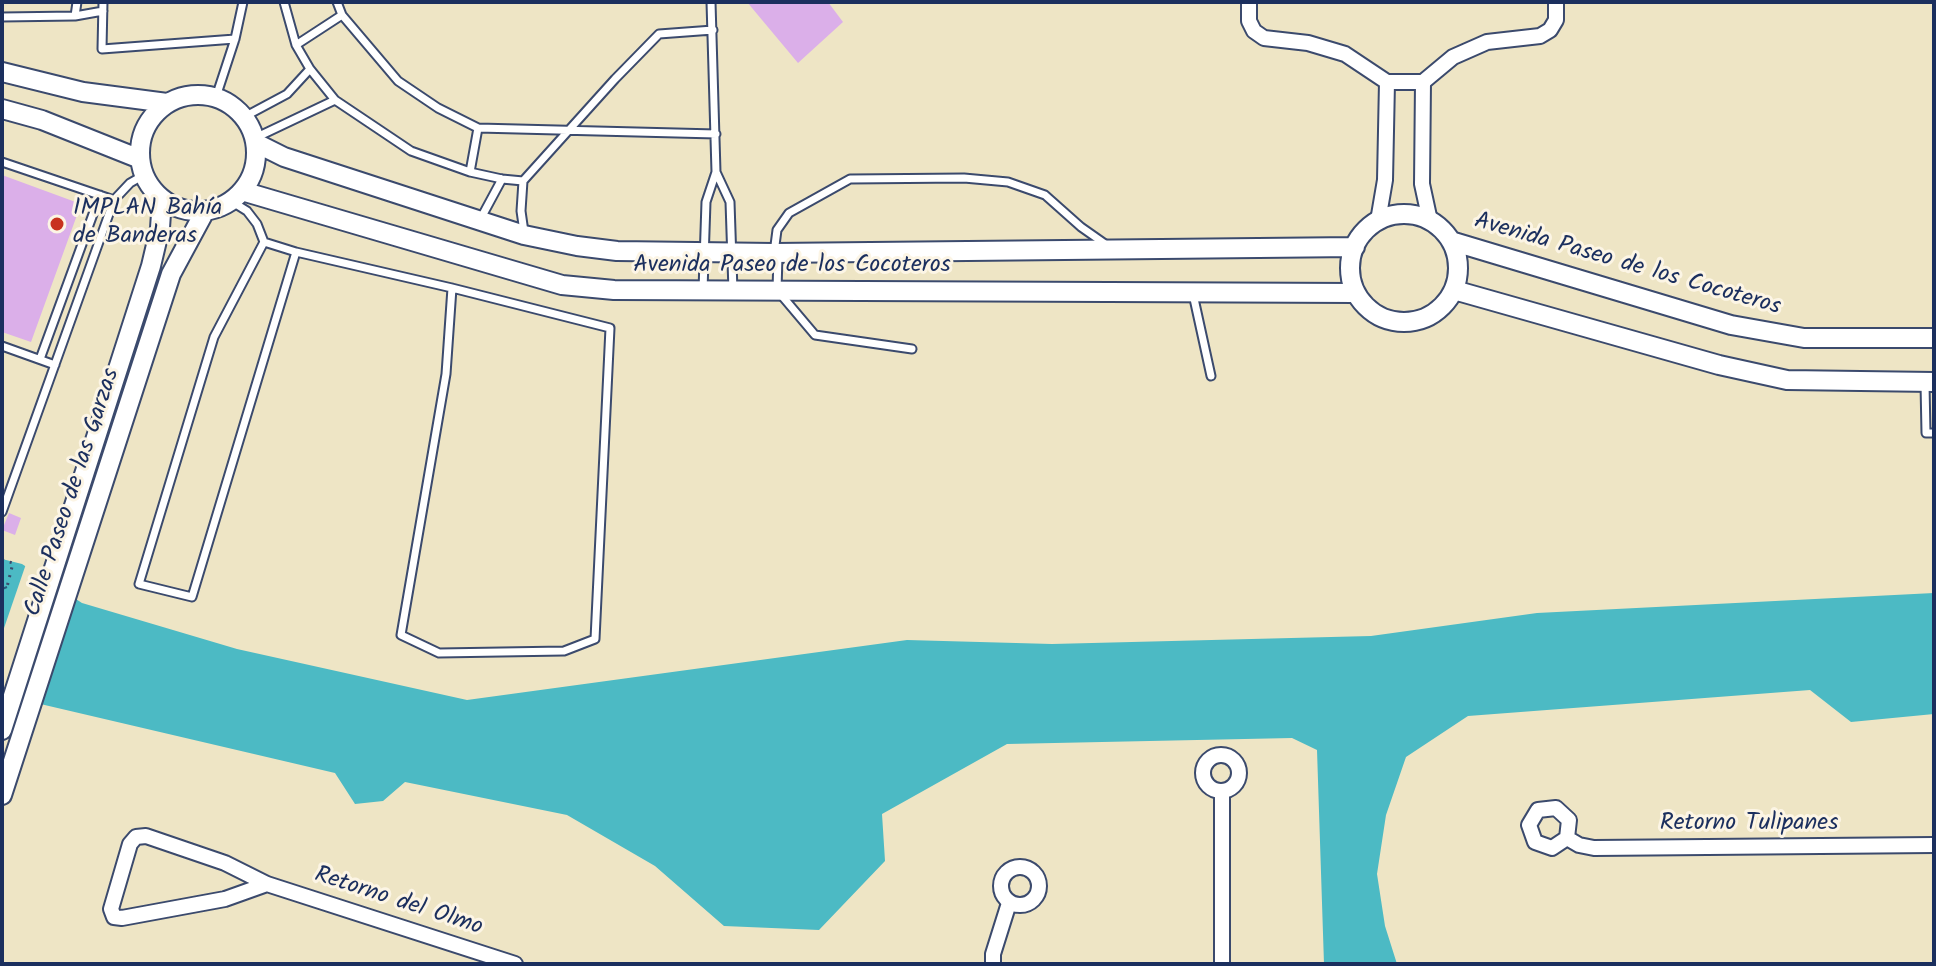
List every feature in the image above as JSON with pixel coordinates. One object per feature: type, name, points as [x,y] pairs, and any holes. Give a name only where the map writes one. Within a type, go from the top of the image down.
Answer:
[{"type":"street","points":[[1249,2],[1249,21],[1254,31],[1264,38],[1308,43],[1345,54],[1387,82],[1423,82],[1453,57],[1487,42],[1540,36],[1550,30],[1556,20],[1556,2]]},
{"type":"street","points":[[2,72],[83,92],[167,103]]},
{"type":"street","points":[[1378,221],[1385,180],[1387,82]]},
{"type":"street","points":[[1423,82],[1422,184],[1430,221],[1407,215],[1378,221],[1365,232],[1355,247],[1351,264],[1351,279],[1356,293],[1367,307],[1381,317],[1397,322],[1415,322],[1431,315],[1454,290],[1719,365],[1787,380],[1929,382]]},
{"type":"street","points":[[200,94],[216,97],[232,104],[244,117],[255,141],[256,160],[252,177],[237,196],[205,211],[175,207],[162,199],[142,167],[142,135],[154,115],[167,103],[182,96],[200,94]]},
{"type":"street","points":[[2,109],[42,120],[142,167]]},
{"type":"street","name":"Avenida Paseo de los Cocoteros","points":[[255,141],[284,157],[524,235],[617,251],[776,253],[1355,247]]},
{"type":"street","name":"Avenida Paseo de los Cocoteros","points":[[237,196],[562,285],[614,290],[1356,293]]},
{"type":"street","name":"Calle Paseo de las Garzas","points":[[4,725],[151,266],[160,228],[162,199]]},
{"type":"street","name":"Calle Paseo de las Garzas","points":[[2,795],[171,274],[205,211]]},
{"type":"street","name":"Avenida Paseo de los Cocoteros","points":[[1430,221],[1451,241],[1457,257],[1458,274],[1454,290]]},
{"type":"street","name":"Avenida Paseo de los Cocoteros","points":[[1451,241],[1731,325],[1804,338],[1934,338]]},
{"type":"street","points":[[1222,792],[1222,964]]},
{"type":"street","name":"Retorno del Olmo","points":[[267,884],[225,899],[122,918],[114,917],[111,909],[130,844],[136,837],[146,836],[225,863],[267,884],[515,964]]},
{"type":"street","name":"Retorno Tulipanes","points":[[1567,838],[1594,848],[1934,845]]},
{"type":"street","points":[[993,964],[993,954],[1009,903]]},
{"type":"lane","points":[[75,16],[77,2]]},
{"type":"lane","points":[[216,97],[235,39],[243,2]]},
{"type":"lane","points":[[284,2],[296,45],[310,69],[335,100],[411,151],[470,172],[523,181]]},
{"type":"lane","points":[[337,2],[342,15],[398,81],[438,108],[478,128],[716,134]]},
{"type":"lane","points":[[703,291],[706,202],[716,172],[711,2]]},
{"type":"lane","points":[[2,17],[75,16],[103,6],[102,49],[235,39]]},
{"type":"lane","points":[[296,45],[342,15]]},
{"type":"lane","points":[[524,235],[521,211],[523,181],[568,130],[659,34],[713,30]]},
{"type":"lane","points":[[244,117],[287,94],[310,69]]},
{"type":"lane","points":[[255,141],[335,100]]},
{"type":"lane","points":[[470,172],[478,128]]},
{"type":"lane","points":[[2,162],[114,200]]},
{"type":"lane","points":[[2,512],[114,200],[142,167]]},
{"type":"lane","points":[[716,172],[730,202],[733,291]]},
{"type":"lane","points":[[912,349],[815,335],[777,290],[777,230],[789,213],[850,179],[964,178],[1008,182],[1045,195],[1081,227],[1113,249]]},
{"type":"lane","points":[[481,220],[502,179]]},
{"type":"lane","points":[[40,359],[100,195]]},
{"type":"lane","points":[[237,196],[257,224],[264,242],[214,337],[139,584],[192,597],[296,252]]},
{"type":"lane","points":[[264,242],[296,252],[452,288],[610,328],[595,639],[564,651],[439,653],[401,635],[446,374],[452,288]]},
{"type":"lane","points":[[1192,292],[1211,376]]},
{"type":"lane","points":[[2,346],[55,365]]},
{"type":"lane","points":[[1929,382],[1926,433],[1934,433]]},
{"type":"path","points":[[2,560],[13,563],[7,587]]},
{"type":"water","points":[[2,559],[22,564],[82,603],[237,649],[467,700],[907,640],[1052,644],[1371,636],[1537,613],[1934,593],[1934,714],[1851,722],[1810,690],[1468,716],[1406,757],[1386,815],[1377,874],[1385,926],[1397,964],[1324,964],[1317,750],[1292,738],[1007,744],[882,814],[885,861],[819,930],[724,926],[655,866],[567,815],[405,782],[383,801],[355,804],[335,773],[2,695]]},
{"type":"pier","points":[[27,561],[72,592],[32,707],[2,699],[2,634]]},
{"type":"building","points":[[747,2],[828,2],[843,22],[798,63]]},
{"type":"building","points":[[2,175],[81,204],[31,342],[2,332]]},
{"type":"building","points":[[9,513],[21,518],[15,535],[2,530]]},
{"type":"ferry route","points":[[2,589],[7,587]]},
{"type":"place","name":"IMPLAN Bahía de Banderas","points":[[57,224]]}]
